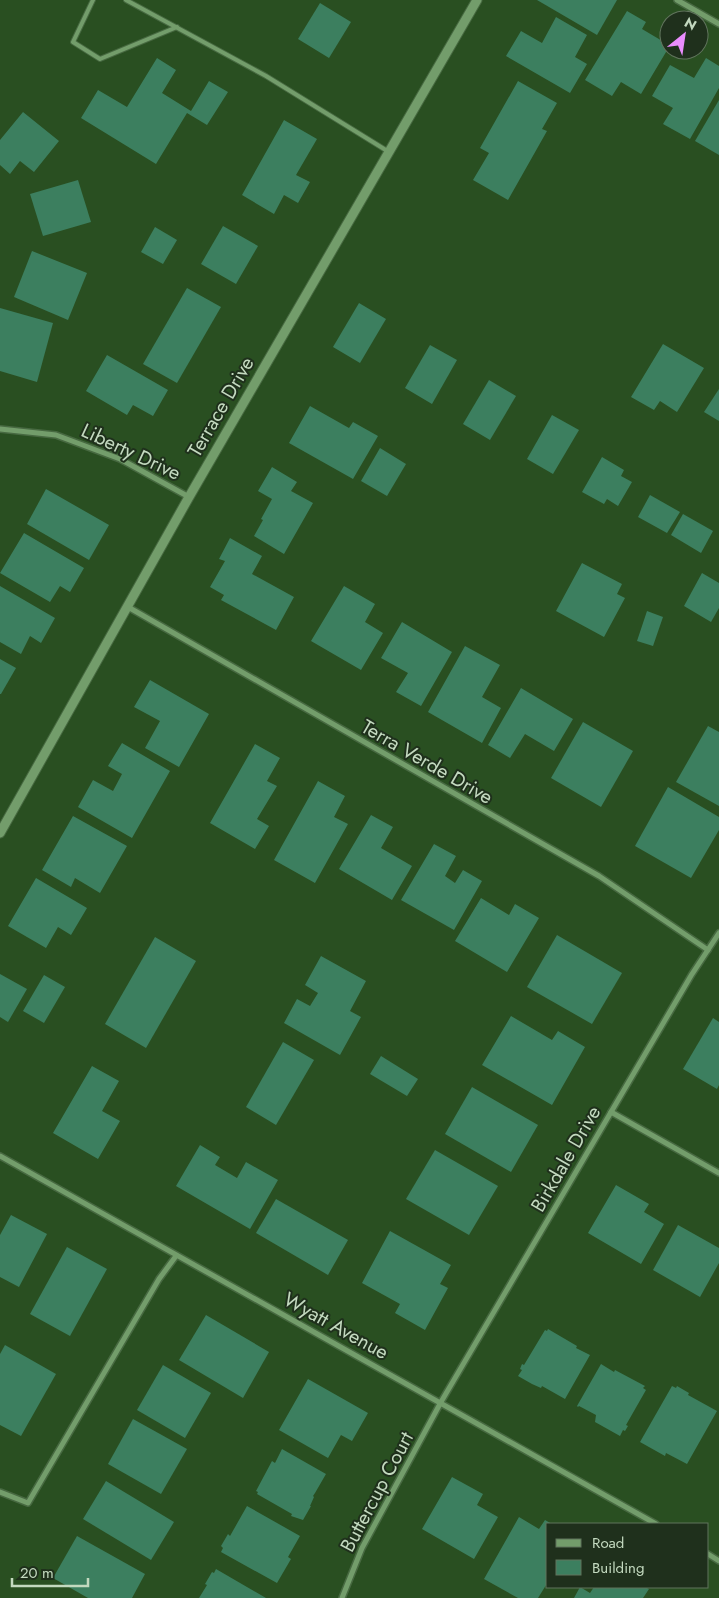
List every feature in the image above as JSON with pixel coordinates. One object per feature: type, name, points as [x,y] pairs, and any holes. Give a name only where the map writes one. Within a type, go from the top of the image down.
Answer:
[{"type":"street","name":"Terrace Drive","points":[[0,833],[190,497],[478,0]]},
{"type":"street","points":[[676,0],[719,24]]},
{"type":"street","name":"Liberty Drive","points":[[0,429],[56,435],[120,459],[190,497]]},
{"type":"street","name":"Terra Verde Drive","points":[[128,607],[599,876],[708,950]]},
{"type":"street","name":"Birkdale Drive","points":[[442,1402],[611,1112],[719,933]]},
{"type":"street","points":[[611,1112],[719,1173]]},
{"type":"street","name":"Wyatt Avenue","points":[[0,1156],[176,1256],[442,1402],[654,1523]]},
{"type":"street","points":[[0,1492],[28,1503],[159,1278],[176,1256]]},
{"type":"street","name":"Buttercup Court","points":[[342,1598],[362,1548],[442,1402]]},
{"type":"lane","points":[[93,0],[73,42],[100,59],[177,27]]},
{"type":"lane","points":[[126,0],[266,76],[389,152]]},
{"type":"building","points":[[537,0],[617,0],[597,35]]},
{"type":"building","points":[[320,3],[351,22],[329,58],[298,39]]},
{"type":"building","points":[[627,11],[646,22],[642,29],[659,39],[659,60],[661,60],[641,94],[621,82],[612,96],[585,80]]},
{"type":"building","points":[[556,17],[587,35],[575,57],[587,64],[570,93],[506,56],[521,31],[542,43]]},
{"type":"building","points":[[157,58],[176,70],[162,93],[191,111],[209,81],[228,92],[207,125],[187,113],[156,164],[81,118],[98,90],[127,107]]},
{"type":"building","points":[[705,60],[709,60],[719,66],[719,88],[690,139],[663,124],[673,108],[652,96],[670,65],[694,78]]},
{"type":"building","points":[[518,81],[557,103],[542,129],[547,131],[508,200],[473,180],[489,153],[480,148]]},
{"type":"building","points":[[719,100],[719,155],[695,141]]},
{"type":"building","points":[[23,112],[59,141],[34,172],[20,161],[10,174],[0,165],[0,140]]},
{"type":"building","points":[[284,120],[317,139],[296,175],[310,182],[298,203],[284,195],[274,214],[242,195]]},
{"type":"building","points":[[78,180],[91,222],[43,236],[30,194]]},
{"type":"building","points":[[223,226],[258,246],[236,284],[201,264]]},
{"type":"building","points":[[155,227],[177,240],[163,264],[141,252]]},
{"type":"building","points":[[32,251],[87,273],[68,320],[14,297]]},
{"type":"building","points":[[187,288],[221,307],[177,383],[143,364]]},
{"type":"building","points":[[359,303],[386,319],[360,363],[333,347]]},
{"type":"building","points":[[0,308],[53,323],[37,382],[0,371]]},
{"type":"building","points":[[663,344],[704,368],[677,412],[660,401],[654,410],[631,397]]},
{"type":"building","points":[[430,345],[457,360],[432,404],[405,388]]},
{"type":"building","points":[[107,355],[168,390],[153,416],[133,405],[127,415],[86,391]]},
{"type":"building","points":[[489,380],[516,396],[490,440],[463,424]]},
{"type":"building","points":[[719,389],[719,421],[704,412]]},
{"type":"building","points":[[310,406],[349,428],[353,422],[378,436],[353,479],[289,443]]},
{"type":"building","points":[[552,415],[579,430],[553,474],[527,459]]},
{"type":"building","points":[[380,448],[406,464],[387,496],[361,481]]},
{"type":"building","points":[[602,457],[624,470],[621,476],[632,482],[618,506],[607,499],[604,504],[582,492]]},
{"type":"building","points":[[272,467],[297,482],[291,491],[313,503],[284,554],[254,536],[272,499],[258,491]]},
{"type":"building","points":[[46,489],[109,525],[89,560],[27,524]]},
{"type":"building","points":[[650,495],[680,512],[667,533],[638,517]]},
{"type":"building","points":[[683,514],[713,531],[701,553],[671,535]]},
{"type":"building","points":[[24,533],[84,568],[70,592],[60,586],[50,602],[0,573]]},
{"type":"building","points":[[230,538],[262,556],[252,574],[294,597],[276,630],[221,600],[224,595],[210,587],[225,561],[219,559]]},
{"type":"building","points":[[582,563],[622,584],[617,594],[625,598],[604,637],[556,611]]},
{"type":"building","points":[[702,573],[719,583],[719,608],[711,622],[684,606]]},
{"type":"building","points":[[0,586],[55,618],[41,643],[30,636],[21,654],[0,642]]},
{"type":"building","points":[[344,586],[375,604],[365,622],[383,633],[361,670],[311,641]]},
{"type":"building","points":[[647,611],[663,617],[653,646],[637,641]]},
{"type":"building","points":[[402,622],[452,652],[421,706],[396,692],[408,673],[381,658]]},
{"type":"building","points":[[465,646],[500,665],[482,697],[501,708],[482,743],[428,712]]},
{"type":"building","points":[[0,659],[16,668],[1,694],[0,694]]},
{"type":"building","points":[[150,680],[209,714],[179,767],[145,748],[160,721],[134,707]]},
{"type":"building","points":[[521,688],[573,719],[554,751],[525,734],[510,758],[488,745]]},
{"type":"building","points":[[583,722],[633,751],[601,807],[551,778]]},
{"type":"building","points":[[708,726],[719,732],[719,806],[676,782]]},
{"type":"building","points":[[122,743],[170,771],[132,838],[78,807],[93,780],[113,791],[122,774],[108,766]]},
{"type":"building","points":[[255,744],[280,758],[267,781],[277,786],[257,819],[269,826],[255,849],[210,823]]},
{"type":"building","points":[[318,781],[345,796],[334,817],[348,824],[315,883],[274,860]]},
{"type":"building","points":[[668,787],[719,817],[719,830],[691,878],[635,846]]},
{"type":"building","points":[[371,815],[393,827],[381,848],[412,866],[392,900],[339,869]]},
{"type":"building","points":[[73,816],[127,846],[100,893],[75,878],[71,887],[42,870]]},
{"type":"building","points":[[434,844],[456,856],[445,876],[455,883],[463,870],[482,881],[454,930],[401,900]]},
{"type":"building","points":[[36,878],[87,908],[71,935],[58,927],[46,948],[8,926]]},
{"type":"building","points":[[481,898],[509,915],[515,904],[539,918],[507,972],[455,941]]},
{"type":"building","points":[[557,935],[622,973],[592,1024],[527,987]]},
{"type":"building","points":[[155,937],[196,961],[146,1048],[105,1024]]},
{"type":"building","points":[[321,956],[366,981],[350,1011],[361,1017],[340,1055],[284,1023],[297,999],[310,1006],[318,993],[305,985]]},
{"type":"building","points":[[0,974],[27,989],[8,1022],[0,1017]]},
{"type":"building","points":[[44,975],[65,987],[44,1023],[23,1011]]},
{"type":"building","points":[[511,1016],[552,1040],[558,1031],[585,1047],[552,1105],[482,1065]]},
{"type":"building","points":[[713,1018],[719,1022],[719,1085],[717,1089],[683,1069]]},
{"type":"building","points":[[283,1042],[314,1060],[276,1125],[246,1107]]},
{"type":"building","points":[[381,1056],[418,1079],[407,1096],[370,1074]]},
{"type":"building","points":[[92,1066],[119,1081],[102,1111],[120,1121],[98,1159],[53,1133]]},
{"type":"building","points":[[472,1087],[538,1125],[511,1172],[445,1134]]},
{"type":"building","points":[[200,1145],[220,1157],[215,1165],[237,1178],[246,1162],[278,1180],[250,1229],[176,1186]]},
{"type":"building","points":[[435,1150],[498,1186],[469,1235],[406,1199]]},
{"type":"building","points":[[616,1185],[649,1204],[644,1212],[664,1224],[641,1264],[588,1233]]},
{"type":"building","points":[[276,1199],[348,1240],[328,1275],[256,1233]]},
{"type":"building","points":[[11,1215],[47,1234],[19,1287],[0,1277],[0,1235]]},
{"type":"building","points":[[678,1225],[719,1248],[719,1263],[700,1297],[653,1270]]},
{"type":"building","points":[[390,1231],[451,1265],[440,1284],[448,1288],[425,1330],[395,1313],[400,1304],[362,1283]]},
{"type":"building","points":[[67,1247],[107,1269],[70,1336],[30,1314]]},
{"type":"building","points":[[206,1315],[269,1352],[243,1398],[179,1360]]},
{"type":"building","points":[[548,1329],[590,1355],[565,1399],[542,1386],[541,1388],[518,1376],[522,1370],[520,1369],[522,1364],[524,1365],[545,1330],[547,1331]]},
{"type":"building","points":[[5,1345],[56,1374],[21,1436],[0,1425],[0,1354]]},
{"type":"building","points":[[601,1364],[645,1386],[643,1388],[646,1390],[626,1425],[628,1426],[620,1436],[595,1422],[596,1415],[577,1406]]},
{"type":"building","points":[[163,1365],[211,1393],[185,1438],[137,1410]]},
{"type":"building","points":[[308,1379],[368,1413],[352,1441],[341,1435],[328,1458],[279,1430]]},
{"type":"building","points":[[672,1386],[676,1388],[677,1386],[689,1393],[688,1395],[717,1411],[687,1464],[666,1453],[665,1456],[640,1442]]},
{"type":"building","points":[[133,1419],[187,1449],[161,1494],[108,1464]]},
{"type":"building","points":[[282,1449],[326,1474],[313,1496],[311,1506],[303,1520],[291,1516],[292,1514],[257,1494],[258,1492],[256,1491],[272,1461],[275,1463]]},
{"type":"building","points":[[452,1477],[483,1494],[477,1505],[498,1517],[474,1559],[422,1529]]},
{"type":"building","points":[[106,1481],[174,1522],[151,1560],[83,1519]]},
{"type":"building","points":[[247,1506],[300,1536],[288,1557],[291,1559],[277,1583],[221,1552],[223,1548],[221,1546],[228,1534],[230,1536]]},
{"type":"building","points":[[519,1517],[539,1529],[545,1520],[550,1523],[546,1523],[546,1585],[538,1598],[518,1598],[484,1579]]},
{"type":"building","points":[[77,1536],[145,1574],[132,1598],[88,1598],[53,1578]]},
{"type":"building","points":[[216,1569],[266,1598],[199,1598],[212,1572],[214,1573]]},
{"type":"building","points":[[579,1588],[590,1593],[593,1588],[649,1589],[643,1598],[574,1598]]}]
